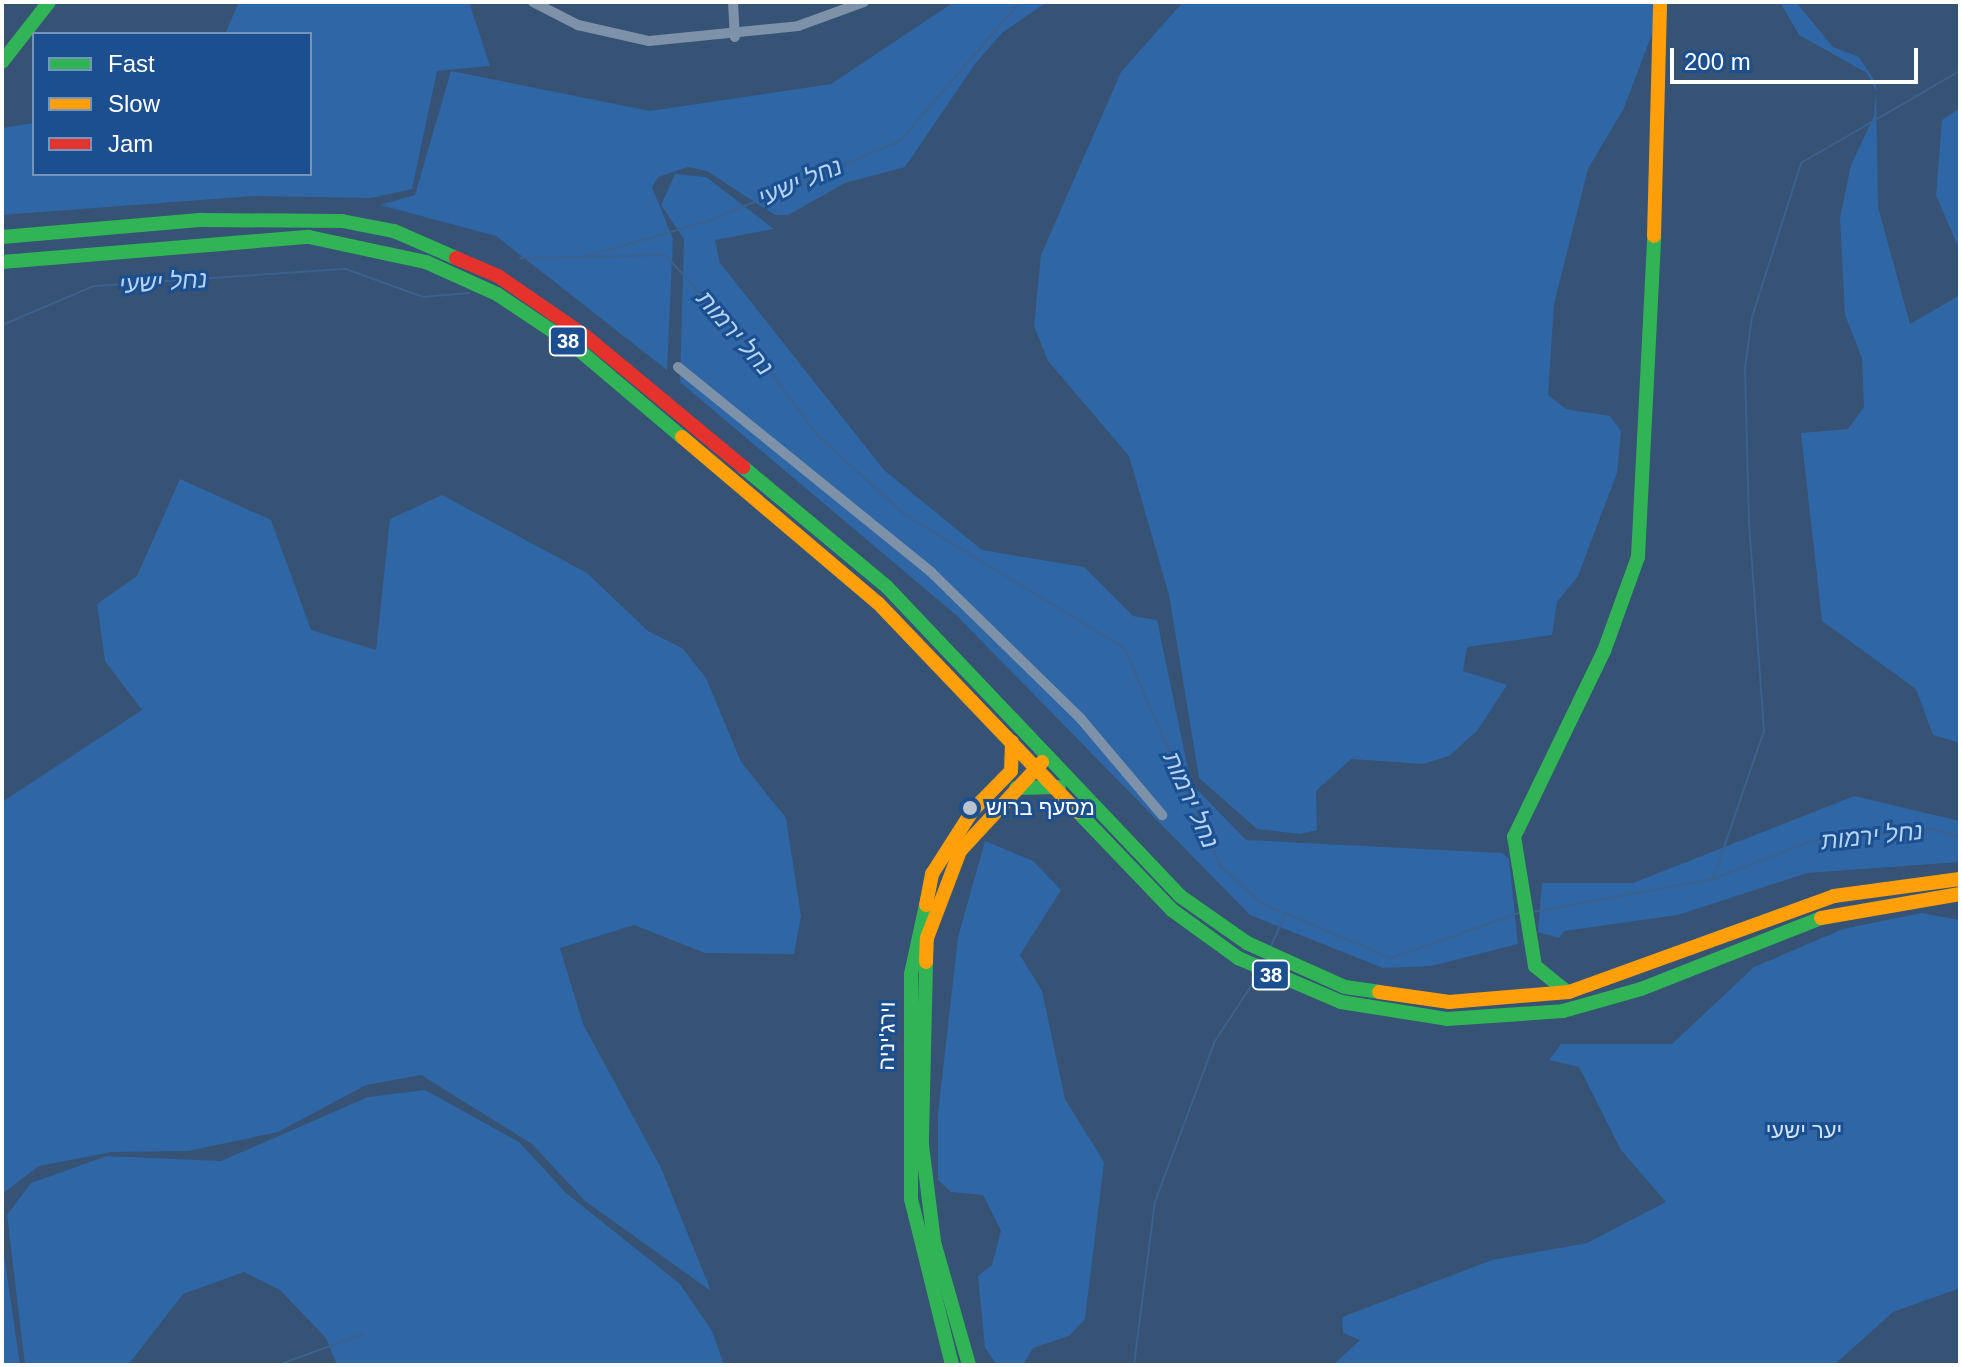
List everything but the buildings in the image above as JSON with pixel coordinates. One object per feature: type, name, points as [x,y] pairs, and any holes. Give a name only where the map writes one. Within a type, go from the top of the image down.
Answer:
[{"type":"main road","points":[[35,32],[49,2]]},
{"type":"main road","points":[[1569,992],[1549,984],[1535,966],[1514,837],[1604,651],[1638,557],[1650,398],[1660,2]]},
{"type":"main road","points":[[2,62],[30,42]]},
{"type":"main road","name":"38","points":[[2,237],[202,220],[342,221],[394,231],[473,263],[564,319],[887,587],[1045,749],[1156,874],[1247,943],[1311,975],[1380,994],[1510,1000],[1569,992],[1834,896],[1960,879]]},
{"type":"main road","name":"38","points":[[2,264],[218,239],[309,237],[426,262],[475,283],[573,345],[792,528],[1009,734],[1146,887],[1238,958],[1341,1002],[1413,1015],[1485,1018],[1587,1006],[1832,914],[1960,894]]},
{"type":"main road","name":"וירג'יניה","points":[[952,1365],[911,1199],[911,974],[932,874],[973,810],[1011,771],[1009,734]]},
{"type":"main road","points":[[1040,766],[1045,749]]},
{"type":"main road","name":"וירג'יניה","points":[[969,1365],[934,1242],[922,1145],[925,963],[951,870],[970,837],[1040,766]]},
{"type":"main road","points":[[1016,788],[1059,787]]},
{"type":"main road","points":[[1510,1000],[1527,988],[1535,966]]},
{"type":"street","points":[[533,2],[578,25],[636,39],[735,37],[798,26],[864,2]]},
{"type":"street","points":[[733,2],[735,37]]},
{"type":"street","points":[[678,367],[940,581],[1081,719],[1162,815]]},
{"type":"green space","points":[[239,2],[469,2],[490,66],[437,71],[412,189],[371,198],[254,196],[2,215],[2,128],[32,123],[32,176],[312,176],[312,32],[226,32]]},
{"type":"green space","points":[[954,2],[1047,2],[1002,33],[975,64],[905,167],[845,183],[788,215],[775,215],[707,171],[688,167],[658,177],[652,187],[673,239],[667,370],[496,236],[380,205],[415,195],[451,71],[650,111],[831,84]]},
{"type":"green space","points":[[1183,2],[1664,2],[1624,108],[1588,169],[1554,304],[1548,395],[1566,409],[1610,416],[1621,431],[1617,473],[1578,576],[1557,602],[1552,635],[1467,647],[1463,671],[1507,685],[1477,731],[1449,756],[1423,764],[1351,759],[1316,791],[1317,830],[1300,834],[1257,829],[1199,778],[1169,595],[1129,456],[1048,361],[1034,326],[1041,255],[1121,72]]},
{"type":"green space","points":[[1780,2],[1796,2],[1833,47],[1859,57],[1876,83],[1878,207],[1910,324],[1960,295],[1960,743],[1933,735],[1916,689],[1822,621],[1801,433],[1848,429],[1864,407],[1862,358],[1845,315],[1840,218],[1851,165],[1874,116],[1876,91],[1867,73],[1799,35]]},
{"type":"green space","points":[[1960,108],[1960,251],[1936,195],[1942,120]]},
{"type":"green space","points":[[675,174],[706,177],[774,229],[715,240],[720,263],[884,470],[982,550],[1084,567],[1133,616],[1157,620],[1191,783],[1246,840],[1502,853],[1509,859],[1518,944],[1431,966],[1383,968],[1250,915],[956,615],[680,382],[684,239],[661,205]]},
{"type":"green space","points":[[180,479],[271,520],[311,630],[376,650],[390,519],[442,495],[587,573],[648,631],[682,648],[706,678],[741,762],[786,818],[801,916],[794,954],[705,953],[634,925],[560,948],[583,1024],[661,1168],[711,1291],[585,1201],[532,1144],[421,1075],[366,1085],[278,1132],[188,1151],[112,1152],[39,1166],[2,1194],[2,802],[142,710],[105,661],[97,604],[137,576]]},
{"type":"green space","points":[[1854,796],[1960,821],[1960,862],[1807,873],[1678,915],[1564,931],[1559,938],[1538,932],[1542,883],[1633,883]]},
{"type":"green space","points":[[985,841],[1033,861],[1061,890],[1020,955],[1042,991],[1065,1099],[1104,1162],[1085,1319],[1069,1336],[1033,1348],[1023,1365],[997,1365],[985,1348],[978,1276],[992,1265],[1001,1231],[983,1195],[951,1192],[938,1180],[938,1114],[958,937]]},
{"type":"green space","name":"יער ישעי","points":[[1921,913],[1960,920],[1960,1288],[1893,1312],[1834,1365],[1333,1365],[1360,1340],[1343,1333],[1342,1317],[1492,1260],[1587,1243],[1666,1202],[1621,1150],[1579,1067],[1549,1060],[1561,1044],[1672,1044],[1754,967],[1843,929]]},
{"type":"green space","points":[[425,1090],[519,1142],[566,1193],[680,1284],[712,1331],[724,1365],[337,1365],[326,1338],[280,1290],[244,1272],[183,1294],[128,1365],[25,1365],[7,1215],[31,1183],[107,1156],[221,1161],[368,1097]]},
{"type":"green space","points":[[2,1241],[20,1365],[2,1365]]},
{"type":"waterway","name":"נחל ישעי","points":[[520,258],[584,257],[711,220],[900,141],[1020,2]]},
{"type":"waterway","points":[[1713,879],[1764,731],[1749,523],[1745,368],[1752,317],[1801,163],[1960,71]]},
{"type":"waterway","name":"נחל ירמות","points":[[584,257],[665,255],[762,360],[817,435],[904,514],[1124,648],[1220,866],[1263,904],[1391,958],[1519,913]]},
{"type":"waterway","name":"נחל ישעי","points":[[2,325],[94,286],[346,269],[423,297],[469,293]]},
{"type":"waterway","name":"נחל ירמות","points":[[1533,912],[1713,879],[1812,841],[1932,829],[1960,837]]},
{"type":"waterway","points":[[1271,946],[1285,915]]},
{"type":"waterway","points":[[1134,1365],[1155,1202],[1215,1041],[1257,977]]},
{"type":"waterway","points":[[278,1365],[363,1334]]},
{"type":"traffic: fast","points":[[2,62],[49,2]]},
{"type":"traffic: fast","points":[[2,237],[202,220],[342,221],[394,231],[456,258]]},
{"type":"traffic: fast","points":[[1535,966],[1514,837],[1604,651],[1638,557],[1654,236]]},
{"type":"traffic: fast","points":[[2,262],[309,237],[426,262],[497,294],[573,345],[682,437]]},
{"type":"traffic: fast","points":[[743,467],[887,587],[1180,896],[1247,943],[1345,987],[1379,992]]},
{"type":"traffic: fast","points":[[1016,788],[1059,787]]},
{"type":"traffic: fast","points":[[1078,812],[1172,910],[1238,958],[1341,1002],[1447,1019],[1563,1011],[1641,989],[1821,918]]},
{"type":"traffic: fast","points":[[926,905],[911,974],[911,1199],[952,1365]]},
{"type":"traffic: fast","points":[[926,962],[922,1145],[934,1242],[969,1365]]},
{"type":"traffic: fast","points":[[1535,966],[1566,991]]},
{"type":"traffic: slow","points":[[1654,236],[1660,2]]},
{"type":"traffic: slow","points":[[682,437],[878,603],[1078,812]]},
{"type":"traffic: slow","points":[[926,905],[932,874],[973,810],[1011,771],[1012,742]]},
{"type":"traffic: slow","points":[[926,962],[927,938],[960,851],[1042,762]]},
{"type":"traffic: slow","points":[[1379,992],[1449,1002],[1569,992],[1834,896],[1960,879]]},
{"type":"traffic: slow","points":[[1821,918],[1960,894]]},
{"type":"traffic: jam","points":[[456,258],[498,276],[584,335],[743,467]]},
{"type":"place","name":"מסעף ברוש","points":[[970,808]]}]
